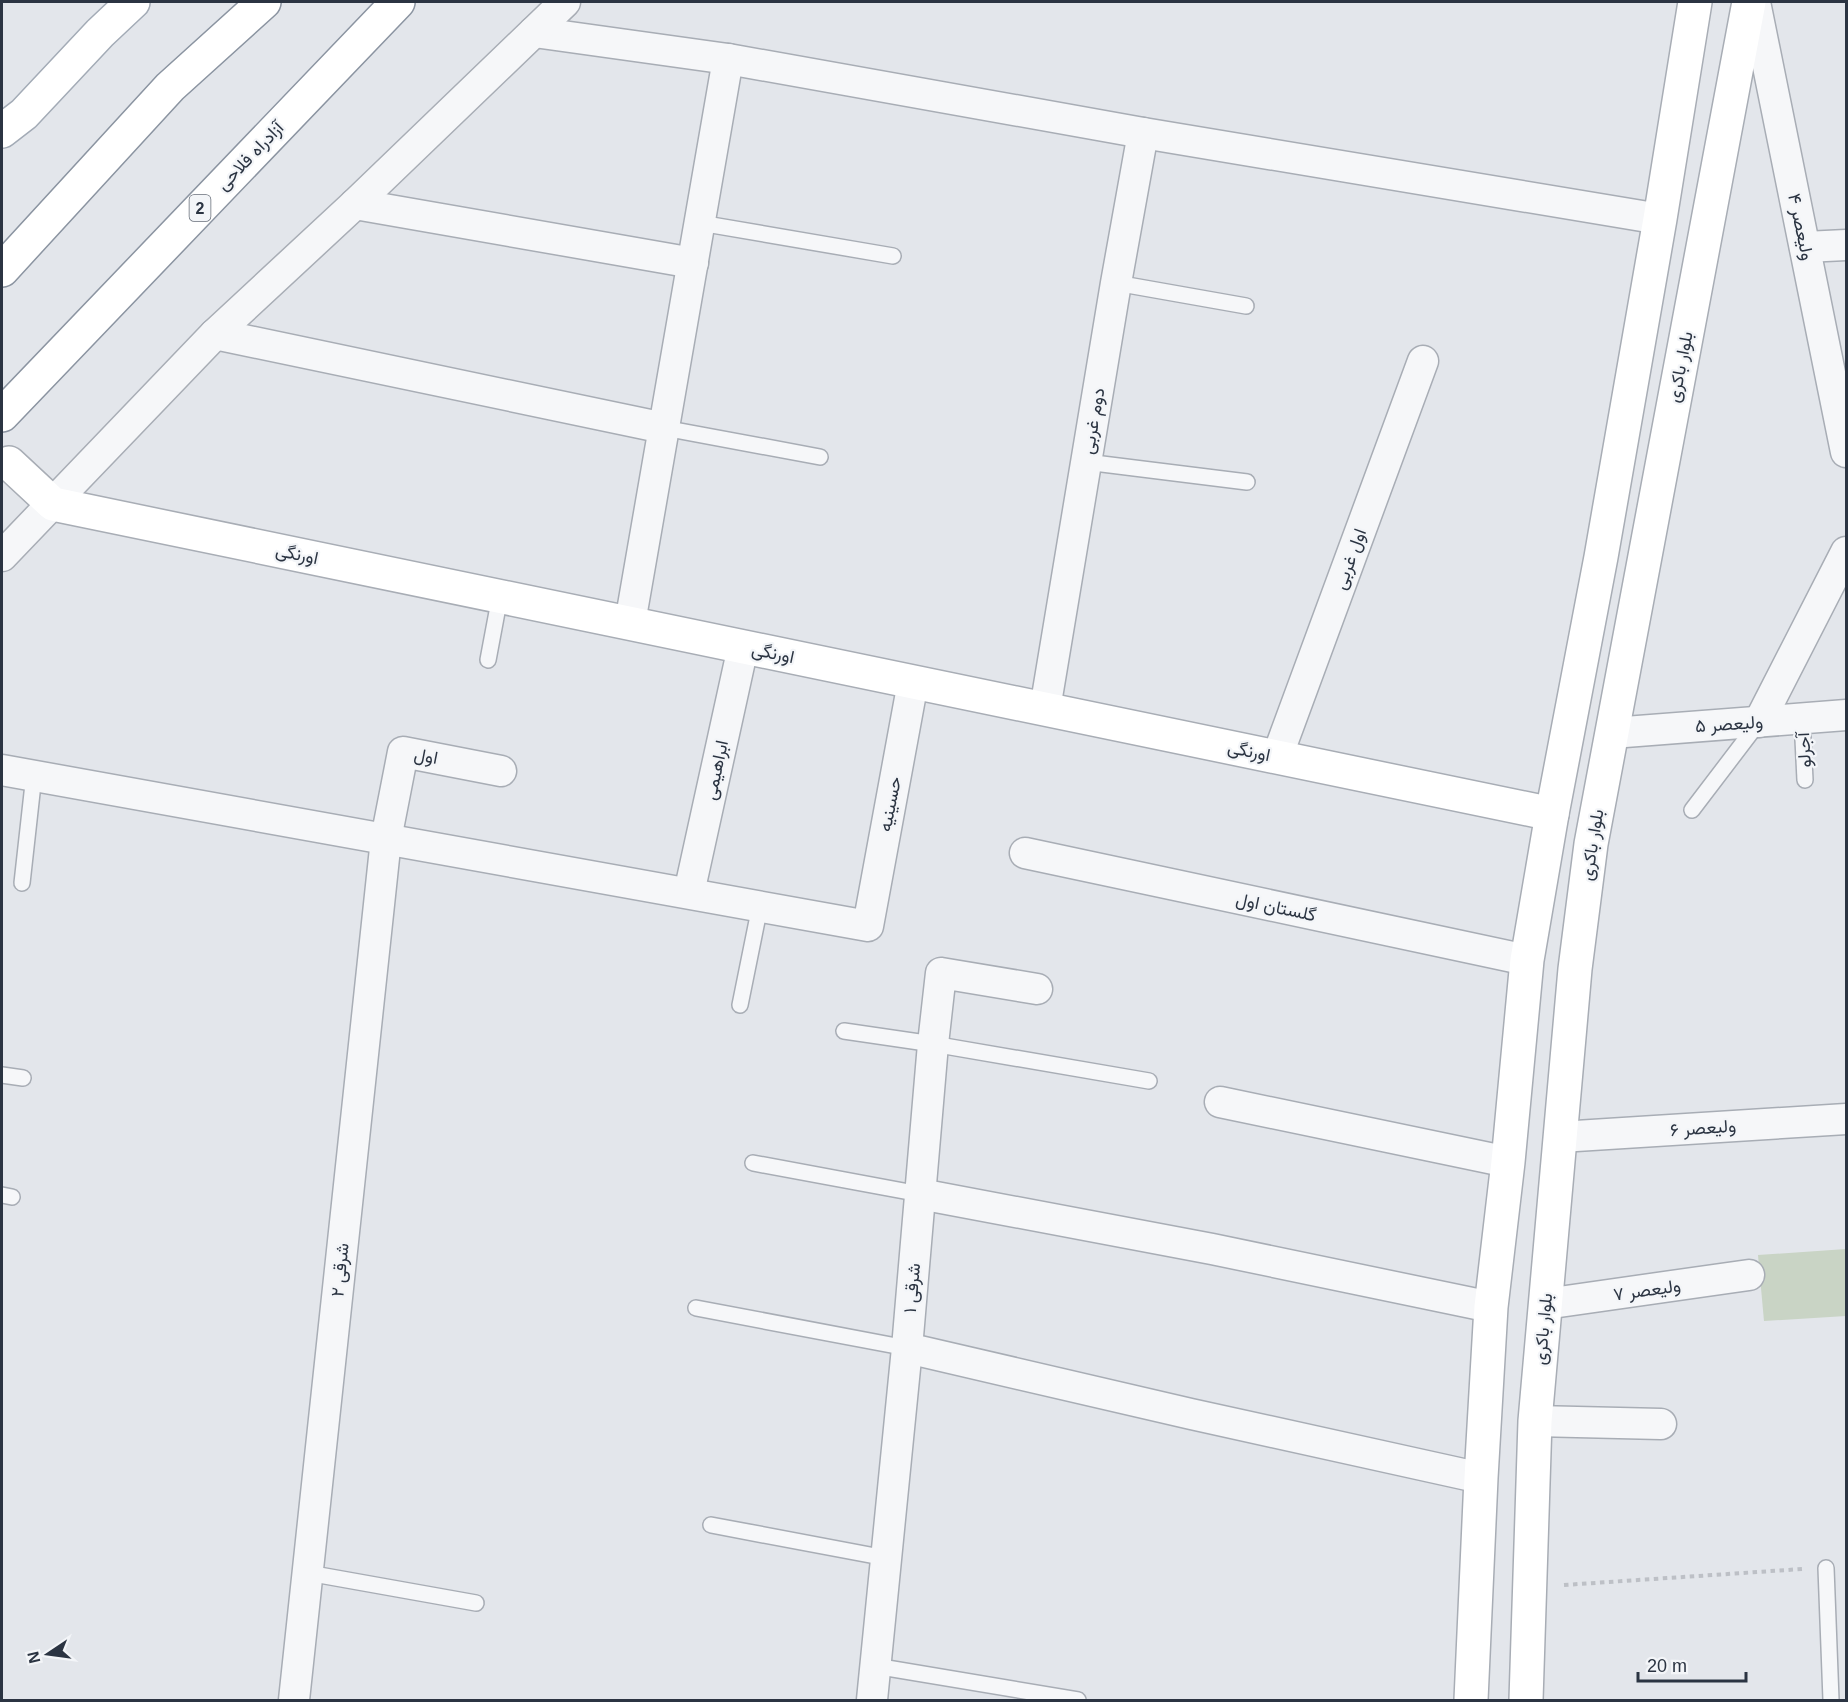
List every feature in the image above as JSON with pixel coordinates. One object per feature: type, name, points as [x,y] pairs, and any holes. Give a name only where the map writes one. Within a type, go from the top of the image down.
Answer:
[{"type":"main road","points":[[2,131],[24,114],[100,33],[133,2]]},
{"type":"main road","points":[[2,270],[170,87],[264,2]]},
{"type":"main road","name":"آزادراه فلاحی","points":[[2,415],[399,2]]},
{"type":"main road","points":[[1471,1701],[1491,1307],[1508,1162],[1527,960],[1552,814],[1602,557],[1695,2]]},
{"type":"main road","name":"بلوار باکری","points":[[1526,1701],[1535,1421],[1578,946],[1591,843],[1749,2]]},
{"type":"main road","points":[[9,463],[52,504]]},
{"type":"main road","name":"اورنگی","points":[[52,504],[1552,814]]},
{"type":"main road","points":[[1500,1233],[1551,1237]]},
{"type":"street","points":[[2,556],[215,334],[355,204],[565,2]]},
{"type":"street","name":"ولیعصر ۴","points":[[1755,2],[1846,452]]},
{"type":"street","points":[[534,32],[728,59],[1143,133],[1660,219]]},
{"type":"street","points":[[630,623],[728,59]]},
{"type":"street","name":"دوم غربی","points":[[1045,709],[1143,133]]},
{"type":"street","points":[[355,204],[693,263]]},
{"type":"street","points":[[1805,247],[1846,245]]},
{"type":"street","points":[[215,334],[664,428]]},
{"type":"street","name":"اول غربی","points":[[1277,757],[1423,361]]},
{"type":"street","points":[[1759,722],[1846,552]]},
{"type":"street","name":"ابراهیمی","points":[[689,893],[743,647]]},
{"type":"street","name":"حسینیه","points":[[760,906],[868,926],[913,682]]},
{"type":"street","name":"ولیعصر ۵","points":[[1612,733],[1846,715]]},
{"type":"street","name":"اول","points":[[386,839],[403,752],[501,771]]},
{"type":"street","points":[[2,770],[760,906]]},
{"type":"street","name":"۲ شرقی","points":[[294,1701],[386,839]]},
{"type":"street","name":"گلستان اول","points":[[1025,854],[1527,960]]},
{"type":"street","name":"۱ شرقی","points":[[872,1701],[941,973],[1037,989]]},
{"type":"street","points":[[1220,1102],[1508,1162]]},
{"type":"street","name":"ولیعصر ۶","points":[[1560,1137],[1846,1119]]},
{"type":"street","points":[[920,1194],[1212,1249],[1491,1307]]},
{"type":"street","name":"ولیعصر ۷","points":[[1545,1304],[1749,1275]]},
{"type":"street","points":[[907,1348],[1481,1478]]},
{"type":"street","points":[[1535,1421],[1661,1424]]},
{"type":"lane","points":[[700,223],[893,256]]},
{"type":"lane","points":[[1116,283],[1246,306]]},
{"type":"lane","points":[[664,428],[820,457]]},
{"type":"lane","points":[[1086,462],[1247,482]]},
{"type":"lane","points":[[488,660],[500,596]]},
{"type":"lane","name":"آجرلو","points":[[1802,719],[1805,780]]},
{"type":"lane","points":[[1692,810],[1759,722]]},
{"type":"lane","points":[[21,883],[34,776]]},
{"type":"lane","points":[[740,1005],[760,906]]},
{"type":"lane","points":[[844,1031],[1149,1081]]},
{"type":"lane","points":[[2,1075],[23,1078]]},
{"type":"lane","points":[[753,1163],[920,1194]]},
{"type":"lane","points":[[696,1308],[907,1348]]},
{"type":"lane","points":[[711,1525],[886,1558]]},
{"type":"lane","points":[[1826,1568],[1831,1701]]},
{"type":"lane","points":[[308,1573],[476,1603]]},
{"type":"lane","points":[[875,1666],[1078,1701]]},
{"type":"path","points":[[1530,1587],[1826,1568]]},
{"type":"green space","points":[[1846,1249],[1846,1316],[1764,1321],[1758,1255]]}]
